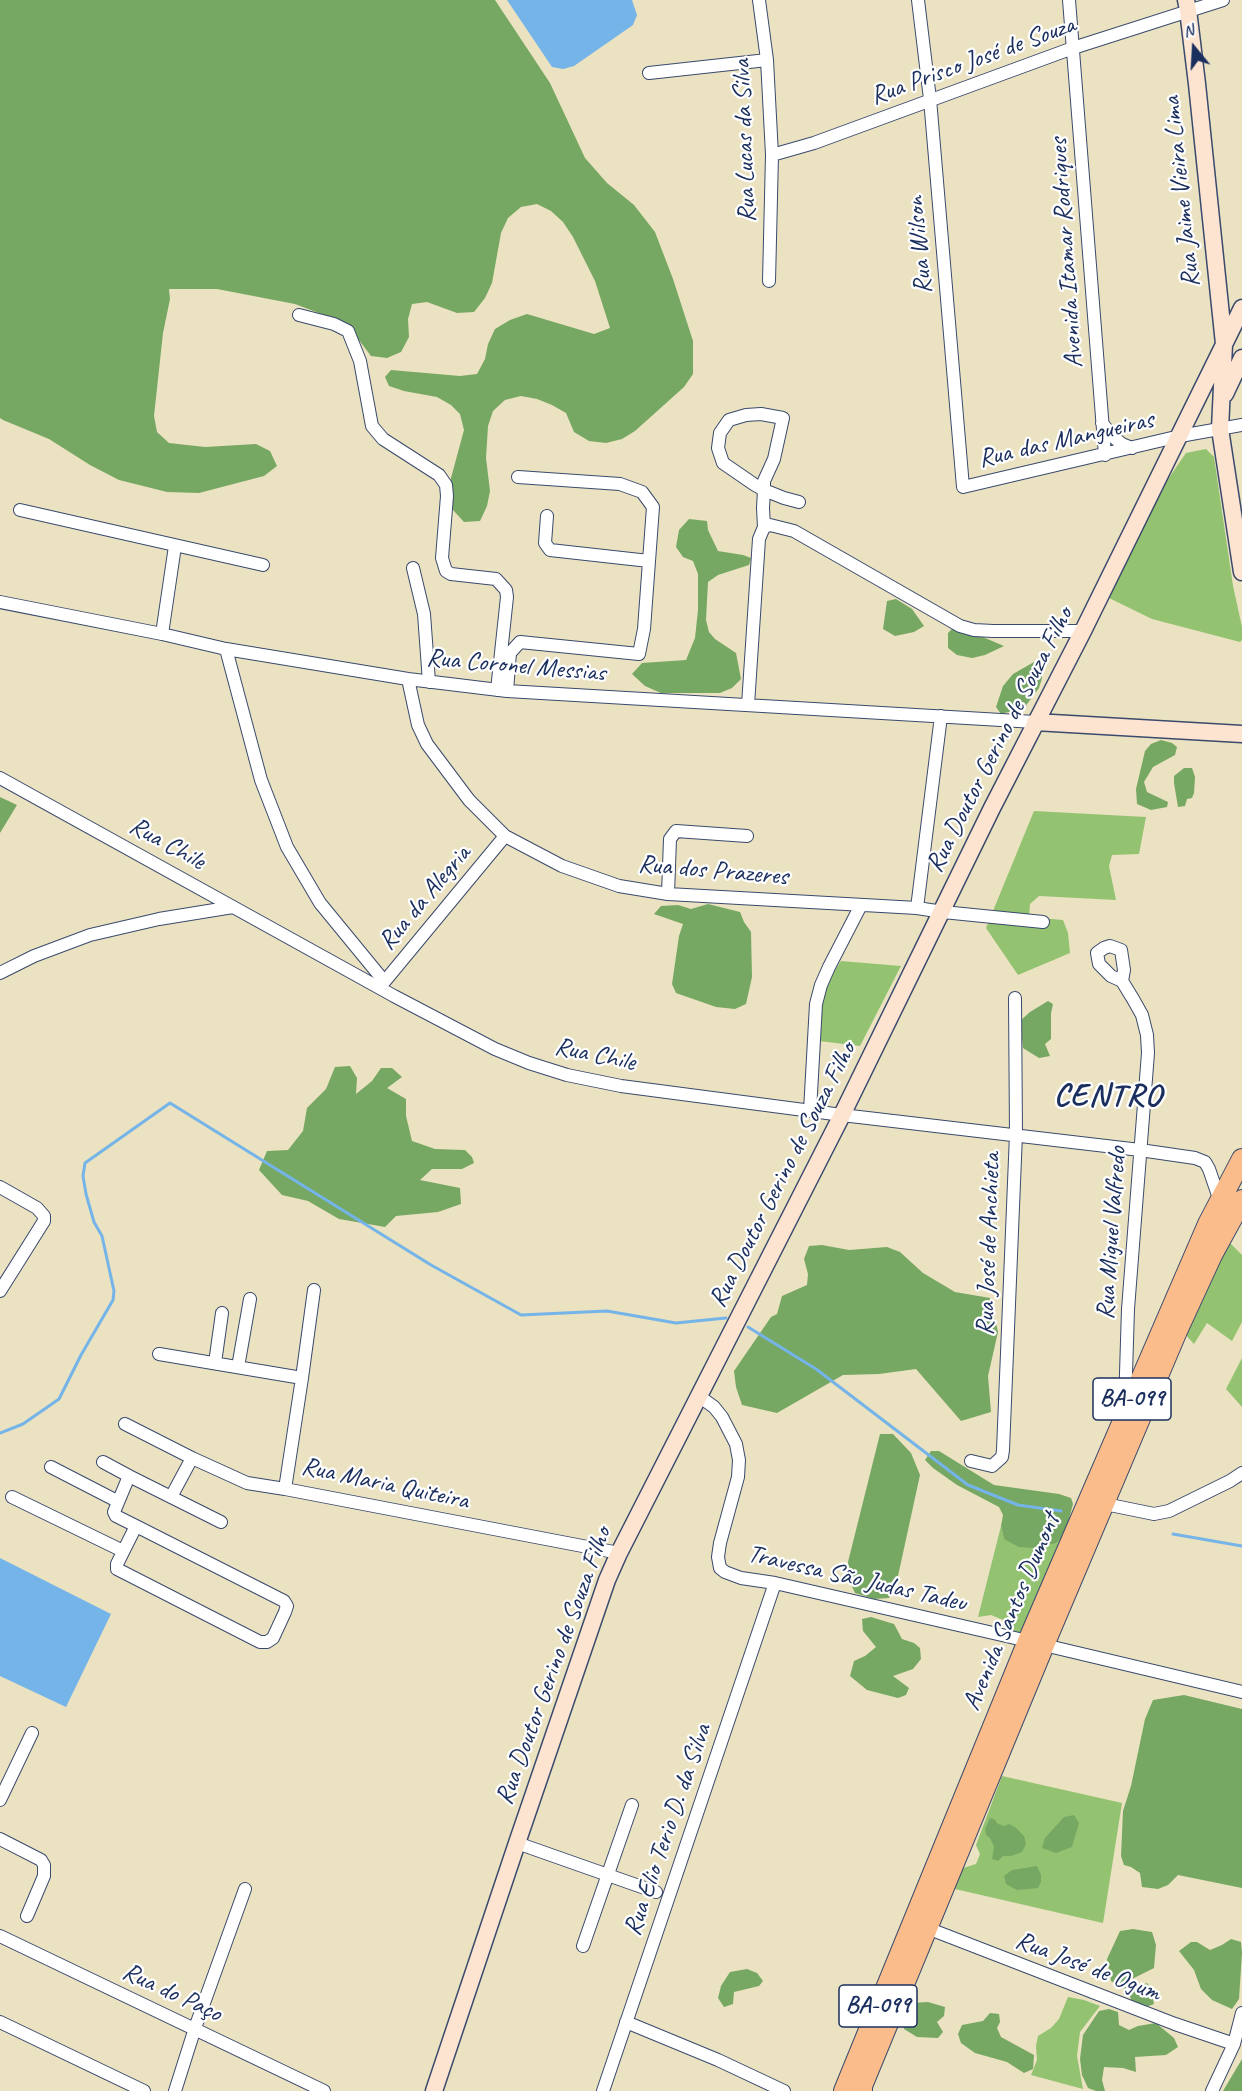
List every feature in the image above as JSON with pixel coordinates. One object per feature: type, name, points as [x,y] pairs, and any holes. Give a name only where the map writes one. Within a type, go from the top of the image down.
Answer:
[{"type":"highway","name":"Avenida Santos Dumont","points":[[862,2091],[862,2086],[927,1928],[1125,1416],[1220,1201],[1242,1159]]},
{"type":"highway","name":"Avenida Santos Dumont","points":[[844,2091],[1036,1643],[1105,1504],[1177,1330],[1212,1255],[1242,1200]]},
{"type":"main road","name":"Rua Jaime Vieira Lima","points":[[1187,5],[1224,344],[1220,429],[1242,573]]},
{"type":"main road","name":"Rua Doutor Gerino de Souza Filho","points":[[434,2091],[607,1580],[619,1553],[842,1115],[1242,308]]},
{"type":"main road","points":[[1222,400],[1242,358]]},
{"type":"main road","points":[[1035,722],[1242,735]]},
{"type":"main road","points":[[1209,733],[1242,745]]},
{"type":"street","name":"Rua Lucas da Silva","points":[[759,0],[767,60],[772,155],[769,281]]},
{"type":"street","name":"Rua Wilson","points":[[918,0],[930,99],[963,487]]},
{"type":"street","name":"Avenida Itamar Rodriques","points":[[1069,0],[1104,455]]},
{"type":"street","name":"Rua Prisco José de Souza","points":[[772,155],[814,143],[1187,5],[1223,0]]},
{"type":"street","points":[[649,73],[767,60]]},
{"type":"street","points":[[299,315],[334,324],[348,331],[360,361],[372,426],[383,439],[439,474],[446,485],[443,565],[446,571],[451,574],[488,577],[502,584],[507,597],[502,690]]},
{"type":"street","points":[[748,705],[759,539],[764,527],[764,490],[764,481],[774,459],[783,418],[753,414],[729,420],[720,433],[718,448],[723,463],[736,474],[764,490],[799,502]]},
{"type":"street","points":[[1102,423],[1113,437],[1132,448]]},
{"type":"street","name":"Rua das Mangueiras","points":[[963,487],[1180,436],[1242,425]]},
{"type":"street","points":[[504,629],[520,642],[639,654],[644,629],[653,507],[642,492],[620,484],[518,477]]},
{"type":"street","points":[[20,510],[263,565]]},
{"type":"street","points":[[547,516],[545,543],[550,550],[649,561]]},
{"type":"street","points":[[764,527],[770,525],[794,531],[960,626],[993,631],[1083,631]]},
{"type":"street","points":[[162,634],[175,546]]},
{"type":"street","points":[[413,568],[424,615],[429,682]]},
{"type":"street","name":"Rua Coronel Messias","points":[[0,602],[226,649],[429,682],[502,690],[1035,722]]},
{"type":"street","points":[[502,690],[510,653],[520,642]]},
{"type":"street","points":[[226,649],[261,780],[287,847],[320,903],[382,985]]},
{"type":"street","name":"Rua dos Prazeres","points":[[408,679],[418,725],[427,744],[469,800],[505,836],[541,856],[584,874],[620,886],[668,894],[917,908],[1043,922]]},
{"type":"street","points":[[917,908],[941,716]]},
{"type":"street","name":"Rua Chile","points":[[0,778],[233,907],[382,985],[495,1049],[567,1075],[621,1086],[810,1111],[1016,1134],[1195,1158],[1205,1162],[1220,1201]]},
{"type":"street","points":[[668,894],[670,839],[676,831],[747,836]]},
{"type":"street","name":"Rua da Alegria","points":[[382,985],[505,836]]},
{"type":"street","points":[[810,1111],[816,1004],[829,967],[861,904]]},
{"type":"street","points":[[0,973],[34,956],[90,935],[159,919],[233,907]]},
{"type":"street","name":"Rua Miguel Valfredo","points":[[1122,981],[1124,970],[1121,950],[1110,946],[1104,948],[1097,953],[1099,964],[1111,976],[1122,981],[1142,1015],[1147,1035],[1148,1053],[1128,1310],[1125,1416]]},
{"type":"street","name":"Rua José de Anchieta","points":[[971,1461],[992,1466],[998,1463],[1003,1450],[1016,1134],[1015,998]]},
{"type":"street","points":[[0,1187],[37,1208],[44,1216],[44,1221],[0,1291]]},
{"type":"street","name":"Rua Maria Quiteira","points":[[314,1290],[285,1488],[619,1553]]},
{"type":"street","points":[[238,1367],[250,1299]]},
{"type":"street","points":[[215,1363],[222,1313]]},
{"type":"street","points":[[159,1354],[302,1378]]},
{"type":"street","name":"Travessa São Judas Tadeu","points":[[700,1397],[714,1407],[730,1430],[739,1460],[738,1477],[718,1557],[720,1568],[725,1572],[741,1578],[775,1583],[1242,1692]]},
{"type":"street","points":[[125,1424],[247,1483],[285,1488]]},
{"type":"street","points":[[171,1497],[192,1458]]},
{"type":"street","points":[[104,1462],[221,1522]]},
{"type":"street","points":[[51,1467],[117,1501]]},
{"type":"street","points":[[1105,1504],[1154,1514],[1169,1511],[1242,1473]]},
{"type":"street","points":[[129,1476],[117,1501],[114,1512],[116,1516],[136,1526],[284,1600],[287,1606],[273,1638],[267,1642],[260,1642],[119,1571],[117,1563],[136,1526]]},
{"type":"street","points":[[12,1497],[123,1551]]},
{"type":"street","name":"Rua Elio Terio D. da Silva","points":[[603,2091],[775,1583]]},
{"type":"street","points":[[0,1800],[32,1733]]},
{"type":"street","points":[[583,1946],[632,1805]]},
{"type":"street","points":[[0,1839],[41,1860],[44,1865],[44,1876],[27,1916]]},
{"type":"street","points":[[517,1843],[656,1892]]},
{"type":"street","points":[[175,2091],[245,1889]]},
{"type":"street","name":"Rua José de Ogum","points":[[927,1928],[1164,2020],[1234,2044]]},
{"type":"street","name":"Rua do Paço","points":[[0,1936],[324,2091]]},
{"type":"street","points":[[1212,2091],[1234,2044],[1242,2013]]},
{"type":"street","points":[[0,2022],[144,2091]]},
{"type":"street","points":[[626,2022],[718,2060],[784,2091]]},
{"type":"green space","points":[[0,0],[495,0],[550,83],[585,158],[607,183],[634,205],[655,232],[693,341],[693,374],[684,387],[635,431],[622,439],[606,443],[589,441],[574,432],[566,413],[552,405],[521,396],[505,400],[493,411],[488,426],[486,458],[490,491],[487,506],[480,521],[464,522],[453,510],[450,494],[451,478],[464,430],[460,414],[451,405],[437,397],[389,386],[385,377],[391,370],[460,376],[477,374],[485,359],[488,344],[495,329],[527,314],[594,334],[610,328],[595,281],[573,237],[563,222],[551,211],[537,204],[521,207],[508,218],[501,233],[492,283],[485,298],[474,312],[457,313],[427,302],[412,304],[408,319],[409,337],[401,352],[387,358],[371,356],[352,331],[340,321],[295,304],[217,289],[169,289],[170,299],[163,333],[154,416],[157,432],[169,443],[205,447],[256,444],[270,451],[277,466],[264,476],[199,493],[167,492],[119,480],[49,439],[3,420],[0,418]]},
{"type":"green space","points":[[1206,449],[1214,457],[1233,586],[1242,627],[1240,642],[1152,619],[1105,596],[1151,504],[1186,453]]},
{"type":"green space","points":[[689,519],[707,521],[708,530],[718,551],[751,558],[749,565],[718,575],[708,582],[706,620],[709,632],[715,639],[736,653],[741,679],[732,688],[720,693],[661,693],[645,686],[632,674],[642,663],[686,660],[695,638],[698,574],[693,561],[683,557],[676,547],[679,530]]},
{"type":"green space","points":[[896,599],[912,609],[924,626],[914,632],[895,636],[883,629],[887,601]]},
{"type":"green space","points":[[952,629],[978,635],[1004,646],[972,658],[957,655],[948,648],[948,633]]},
{"type":"green space","points":[[1034,662],[1042,678],[1039,688],[1024,708],[1001,714],[996,707],[1003,686],[1013,674]]},
{"type":"green space","points":[[1161,740],[1177,747],[1175,755],[1153,767],[1144,782],[1147,792],[1168,802],[1167,807],[1151,810],[1137,804],[1136,789],[1145,751],[1151,744]]},
{"type":"green space","points":[[1184,768],[1192,768],[1195,777],[1194,793],[1192,798],[1187,799],[1185,806],[1178,807],[1174,776]]},
{"type":"green space","points":[[0,797],[17,805],[0,833]]},
{"type":"green space","points":[[1034,811],[1146,817],[1139,854],[1112,855],[1109,866],[1116,900],[1039,896],[1030,904],[1029,917],[1063,920],[1068,933],[1070,953],[1018,975],[986,928]]},
{"type":"green space","points":[[708,904],[740,912],[751,932],[752,977],[746,1004],[735,1009],[716,1007],[676,993],[672,984],[683,924],[654,914],[661,906],[678,905],[691,909]]},
{"type":"green space","points":[[841,961],[901,966],[860,1046],[819,1041],[823,995],[831,976]]},
{"type":"green space","points":[[1048,1001],[1053,1004],[1051,1039],[1045,1044],[1050,1056],[1039,1058],[1023,1048],[1020,1021]]},
{"type":"green space","points":[[350,1066],[357,1078],[356,1094],[372,1081],[381,1068],[392,1068],[402,1077],[387,1088],[406,1099],[406,1116],[412,1141],[435,1149],[465,1150],[472,1157],[474,1163],[462,1169],[432,1169],[420,1180],[460,1188],[461,1204],[438,1212],[396,1216],[385,1227],[339,1219],[308,1201],[282,1195],[259,1170],[267,1151],[288,1150],[303,1131],[307,1108],[326,1089],[335,1067]]},
{"type":"green space","points":[[1227,1240],[1242,1255],[1242,1322],[1232,1341],[1207,1323],[1194,1344],[1184,1333]]},
{"type":"green space","points":[[822,1245],[849,1250],[887,1247],[900,1252],[923,1273],[955,1292],[990,1298],[998,1332],[988,1376],[991,1412],[961,1421],[916,1369],[879,1374],[843,1375],[777,1413],[742,1405],[734,1371],[771,1317],[777,1314],[782,1296],[807,1285],[808,1274],[804,1259],[809,1246]]},
{"type":"green space","points":[[1242,1358],[1242,1407],[1226,1389]]},
{"type":"green space","points":[[880,1434],[893,1434],[911,1453],[920,1475],[898,1576],[889,1598],[874,1599],[855,1593],[849,1580],[848,1562]]},
{"type":"green space","points":[[931,1451],[939,1451],[994,1485],[1059,1494],[1071,1498],[1073,1504],[1065,1534],[1056,1543],[1033,1548],[1019,1547],[1004,1539],[1001,1526],[1003,1515],[999,1507],[957,1485],[933,1468],[925,1460]]},
{"type":"green space","points":[[1001,1526],[1004,1539],[1065,1534],[1022,1634],[1014,1634],[1008,1622],[991,1615],[978,1617]]},
{"type":"green space","points":[[871,1617],[894,1624],[902,1639],[920,1648],[921,1659],[913,1669],[893,1676],[909,1688],[906,1695],[898,1698],[867,1690],[850,1676],[854,1661],[876,1647],[863,1631],[862,1619]]},
{"type":"green space","points":[[1184,1695],[1242,1709],[1242,1888],[1178,1875],[1168,1885],[1158,1889],[1142,1887],[1140,1873],[1124,1865],[1121,1856],[1123,1811],[1131,1786],[1145,1719],[1153,1700]]},
{"type":"green space","points":[[1002,1776],[1122,1803],[1103,1923],[955,1889],[963,1868],[976,1864],[980,1854],[976,1845]]},
{"type":"green space","points":[[1074,1815],[1079,1823],[1072,1847],[1056,1853],[1042,1848],[1045,1838],[1064,1817]]},
{"type":"green space","points":[[990,1818],[998,1824],[1004,1826],[1009,1824],[1015,1827],[1024,1836],[1026,1844],[1022,1852],[1003,1856],[998,1861],[992,1859],[994,1847],[985,1829]]},
{"type":"green space","points":[[1037,1866],[1041,1875],[1038,1888],[1017,1890],[1006,1884],[1004,1876],[1012,1870]]},
{"type":"green space","points":[[1133,1929],[1152,1932],[1156,1945],[1154,1968],[1128,1981],[1138,1987],[1147,1983],[1151,1988],[1154,2004],[1143,2008],[1132,2002],[1128,1991],[1111,1981],[1107,1959],[1120,1931]]},
{"type":"green space","points":[[1231,1939],[1241,1942],[1242,1953],[1239,1999],[1232,2009],[1212,2000],[1201,1989],[1194,1970],[1179,1951],[1191,1942],[1197,1942],[1210,1950]]},
{"type":"green space","points":[[747,1969],[757,1973],[763,1981],[759,1986],[734,1992],[733,2004],[724,2007],[718,1998],[721,1986],[730,1972]]},
{"type":"green space","points":[[1068,1997],[1100,2006],[1080,2032],[1077,2056],[1083,2089],[1031,2075],[1037,2060],[1038,2036],[1051,2028],[1059,2019]]},
{"type":"green space","points":[[928,2002],[945,2007],[944,2016],[937,2022],[943,2032],[938,2038],[917,2037],[904,2029],[902,2014],[907,2006],[911,2003]]},
{"type":"green space","points":[[1109,2009],[1118,2012],[1119,2025],[1129,2030],[1156,2023],[1174,2038],[1178,2047],[1166,2055],[1135,2057],[1136,2072],[1123,2068],[1104,2067],[1102,2080],[1105,2091],[1096,2091],[1088,2088],[1082,2075],[1080,2059],[1083,2035],[1099,2011]]},
{"type":"green space","points":[[990,2013],[999,2014],[1000,2022],[997,2028],[1001,2037],[1034,2055],[1033,2069],[1024,2073],[1007,2062],[975,2053],[961,2043],[958,2034],[962,2025],[983,2021]]},
{"type":"green space","points":[[1242,2059],[1242,2091],[1223,2091]]},
{"type":"water","points":[[507,0],[632,0],[637,15],[633,25],[574,66],[563,69],[552,67]]},
{"type":"water","points":[[0,1558],[111,1614],[66,1707],[0,1676]]},
{"type":"waterway","points":[[0,1433],[23,1424],[59,1399],[113,1300],[114,1291],[102,1236],[94,1222],[86,1194],[83,1176],[85,1163],[170,1103],[431,1265],[521,1315],[607,1311],[676,1323],[726,1318]]},
{"type":"waterway","points":[[748,1327],[816,1369],[968,1485],[1018,1505],[1061,1511]]},
{"type":"waterway","points":[[1173,1534],[1242,1546]]},
{"type":"district","name":"CENTRO","points":[[1108,1097]]}]
